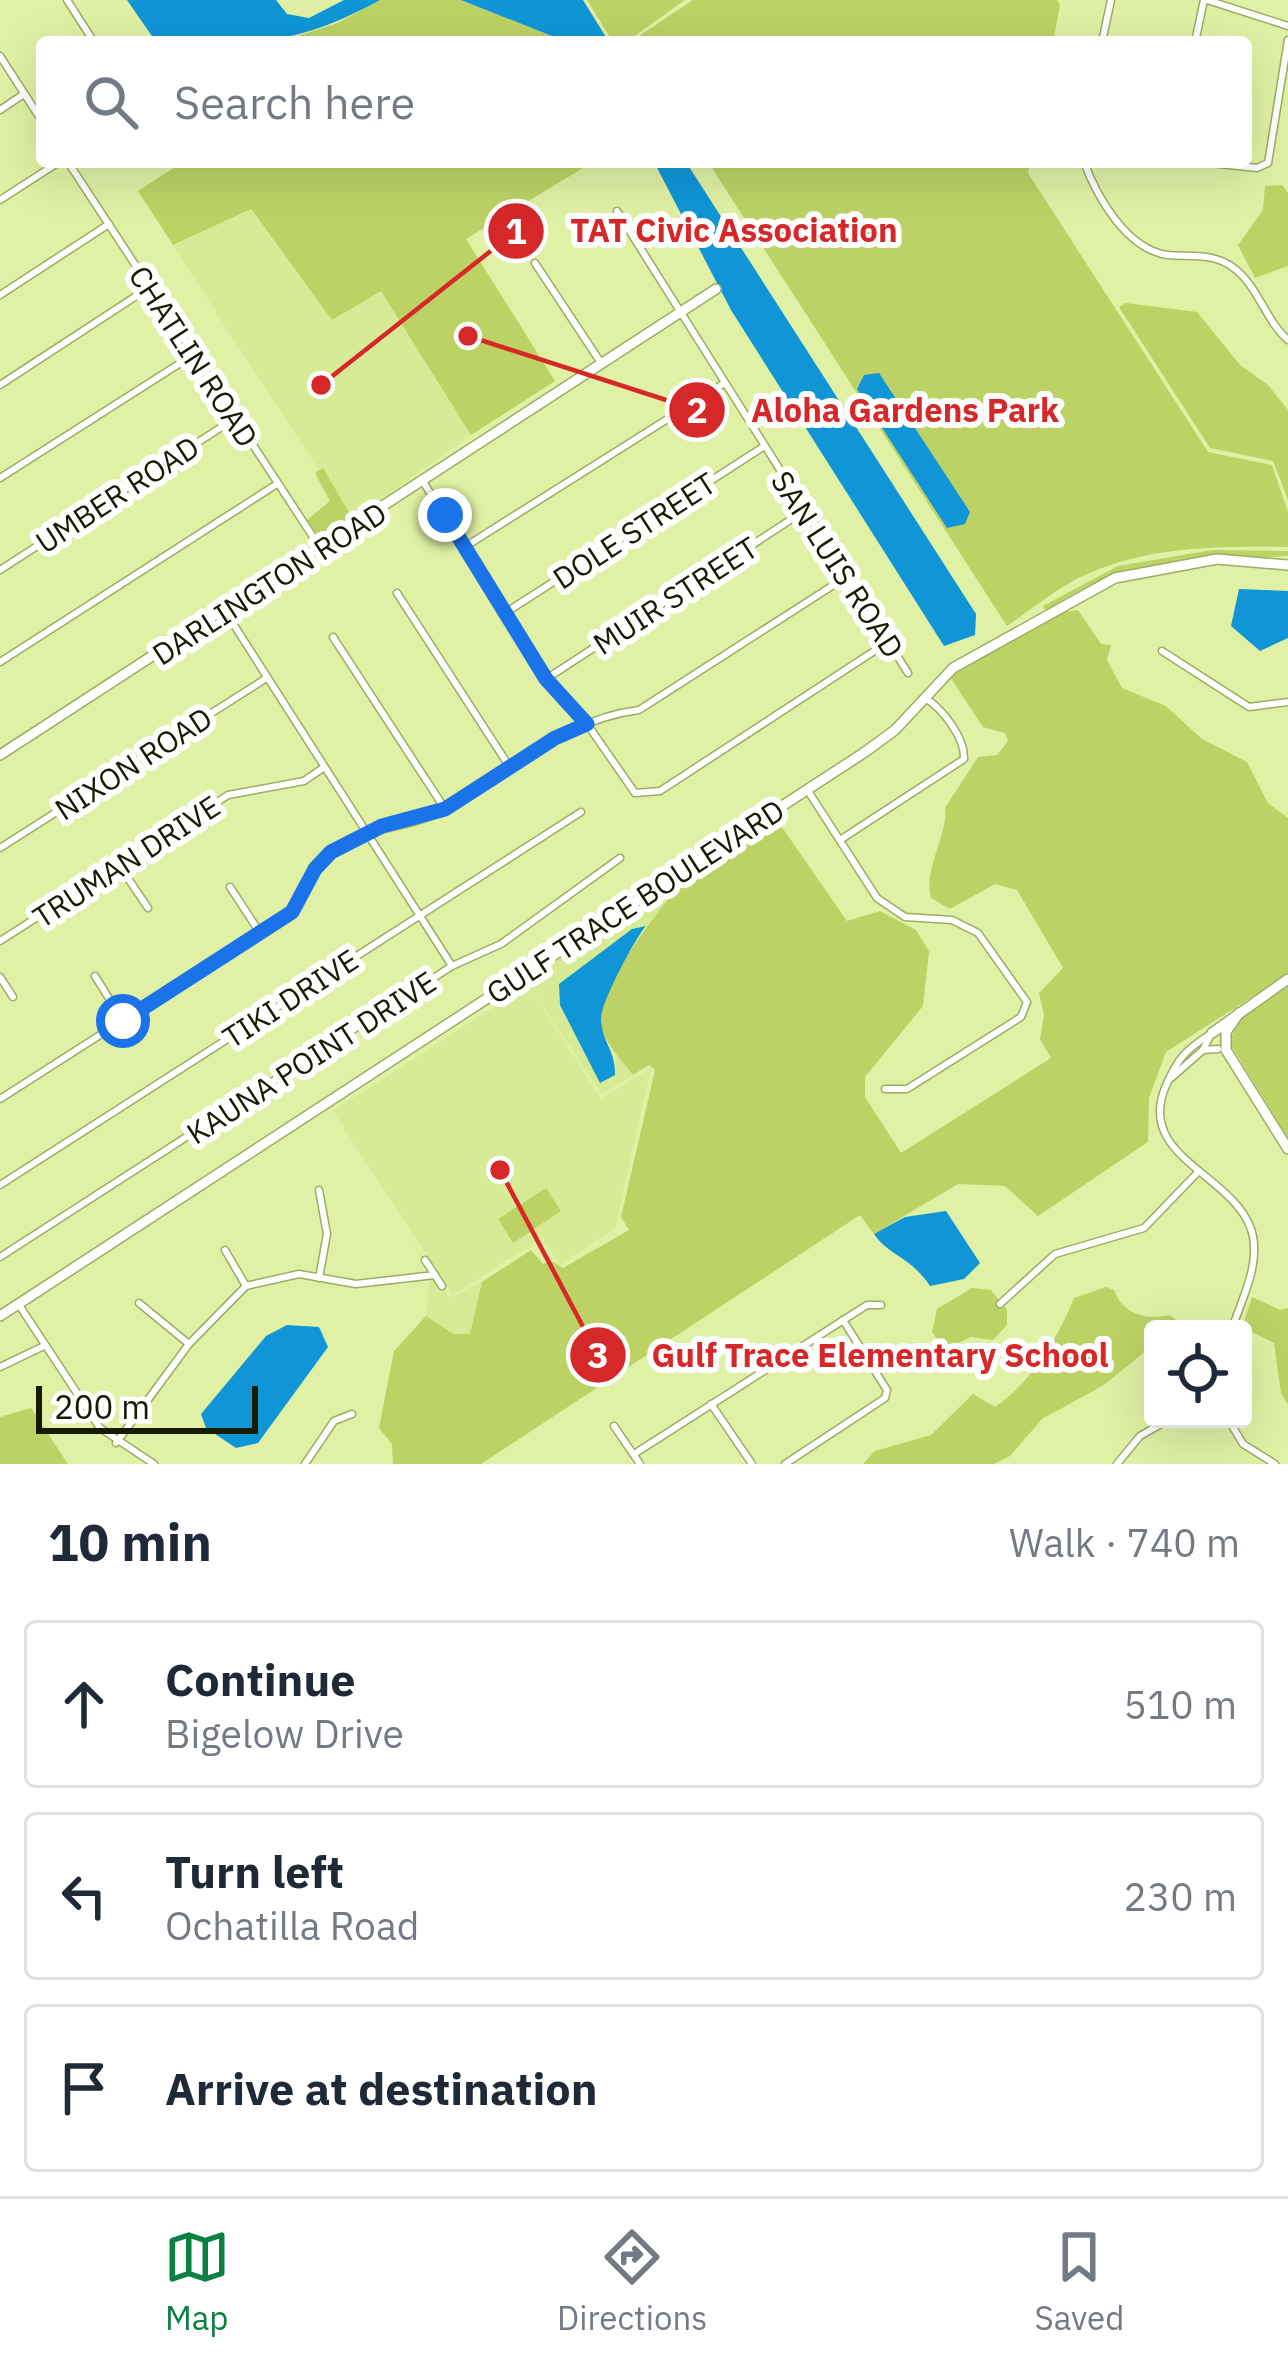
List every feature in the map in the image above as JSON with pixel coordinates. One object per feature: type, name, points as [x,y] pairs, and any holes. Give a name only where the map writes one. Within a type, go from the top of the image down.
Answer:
[{"type":"street","points":[[67,0],[90,36]]},
{"type":"street","points":[[1103,36],[1111,0]]},
{"type":"street","points":[[1196,36],[1205,0],[1288,26]]},
{"type":"street","points":[[1252,167],[1272,157],[1274,109],[1288,40]]},
{"type":"street","points":[[0,56],[36,111]]},
{"type":"street","points":[[0,110],[25,94]]},
{"type":"street","points":[[0,200],[54,168]]},
{"type":"street","name":"CHATLIN ROAD","points":[[68,168],[321,549]]},
{"type":"street","points":[[1088,168],[1122,227],[1140,244],[1159,254],[1212,257],[1233,267],[1288,340]]},
{"type":"street","name":"SAN LUIS ROAD","points":[[617,211],[908,673]]},
{"type":"street","points":[[0,295],[109,224]]},
{"type":"street","points":[[535,262],[601,363]]},
{"type":"street","points":[[0,385],[150,287]]},
{"type":"street","name":"DARLINGTON ROAD","points":[[0,755],[716,289]]},
{"type":"street","points":[[0,478],[193,355]]},
{"type":"street","points":[[463,548],[723,384]]},
{"type":"street","name":"UMBER ROAD","points":[[0,569],[235,418]]},
{"type":"street","name":"DOLE STREET","points":[[505,613],[763,447]]},
{"type":"street","points":[[422,480],[546,679],[587,724],[628,788],[642,794],[660,791],[888,642]]},
{"type":"street","points":[[0,662],[277,484]]},
{"type":"street","name":"MUIR STREET","points":[[546,679],[804,512]]},
{"type":"street","name":"GULF TRACE BOULEVARD","points":[[0,1316],[808,791],[880,742],[969,657],[1115,578],[1217,559],[1288,565]]},
{"type":"street","points":[[0,1099],[292,912],[322,859],[365,832],[445,809],[509,766],[587,724],[648,705],[846,577]]},
{"type":"street","points":[[397,593],[509,766]]},
{"type":"street","points":[[225,611],[452,966]]},
{"type":"street","points":[[334,637],[445,809]]},
{"type":"street","points":[[1162,651],[1249,707],[1288,703]]},
{"type":"street","name":"NIXON ROAD","points":[[0,848],[266,678]]},
{"type":"street","points":[[840,840],[964,759],[964,746],[938,707],[925,698]]},
{"type":"street","name":"TRUMAN DRIVE","points":[[0,941],[228,795],[304,781],[323,768]]},
{"type":"street","points":[[808,791],[877,898],[904,917],[952,920],[977,934],[1027,1002],[1021,1017],[907,1089],[885,1089]]},
{"type":"street","name":"TIKI DRIVE","points":[[0,1185],[581,812]]},
{"type":"street","name":"KAUNA POINT DRIVE","points":[[0,1257],[452,966],[501,944],[620,858]]},
{"type":"street","points":[[119,865],[148,908]]},
{"type":"street","points":[[230,887],[260,933]]},
{"type":"street","points":[[95,976],[123,1021]]},
{"type":"street","points":[[0,977],[13,997]]},
{"type":"street","points":[[1235,1320],[1253,1264],[1253,1238],[1240,1209],[1168,1142],[1159,1125],[1159,1104],[1181,1053],[1288,979]]},
{"type":"street","points":[[1229,1058],[1226,1032],[1239,1012]]},
{"type":"street","points":[[1212,1033],[1218,1049],[1229,1058],[1288,1149]]},
{"type":"street","points":[[1169,1080],[1203,1050],[1212,1033]]},
{"type":"street","points":[[1203,1050],[1218,1049]]},
{"type":"street","points":[[1000,1304],[1055,1254],[1144,1228],[1199,1172]]},
{"type":"street","points":[[319,1190],[326,1234],[319,1278]]},
{"type":"street","points":[[225,1250],[246,1286]]},
{"type":"street","points":[[425,1260],[442,1286]]},
{"type":"street","points":[[116,1443],[189,1344],[246,1286],[299,1274],[356,1284],[435,1275]]},
{"type":"street","points":[[139,1303],[189,1344]]},
{"type":"street","points":[[18,1304],[116,1443],[154,1464]]},
{"type":"street","points":[[634,1454],[866,1305],[881,1305]]},
{"type":"street","points":[[785,1464],[885,1398],[886,1390],[843,1320]]},
{"type":"street","points":[[0,1367],[44,1346]]},
{"type":"street","points":[[711,1404],[752,1464]]},
{"type":"street","points":[[305,1464],[334,1421],[352,1414]]},
{"type":"street","points":[[614,1426],[640,1464]]},
{"type":"street","points":[[1117,1464],[1152,1428]]},
{"type":"street","points":[[1234,1428],[1244,1444],[1275,1464]]},
{"type":"shaded area","points":[[380,0],[461,0],[552,36],[298,36],[338,23]]},
{"type":"shaded area","points":[[587,0],[685,0],[634,36],[609,36]]},
{"type":"shaded area","points":[[693,0],[1057,0],[1060,5],[1054,36],[639,36]]},
{"type":"shaded area","points":[[174,168],[583,168],[466,239],[555,381],[471,435],[381,291],[332,320],[251,209],[173,245],[138,191]]},
{"type":"shaded area","points":[[712,168],[1029,168],[1208,452],[1272,465],[1288,512],[1288,547],[1159,553],[1109,565],[1075,580],[1007,626]]},
{"type":"shaded area","points":[[1282,185],[1288,193],[1288,266],[1255,278],[1238,245],[1263,210],[1265,186]]},
{"type":"shaded area","points":[[250,209],[332,319],[381,290],[471,435],[352,521],[173,246]]},
{"type":"shaded area","points":[[1126,303],[1197,312],[1240,365],[1268,385],[1288,410],[1288,500],[1273,461],[1210,448],[1119,307]]},
{"type":"shaded area","points":[[323,468],[354,521],[322,541],[307,520],[330,501],[315,473]]},
{"type":"shaded area","points":[[1212,550],[1288,551],[1288,556],[1163,564],[1105,579],[1046,611],[1043,606],[1118,566]]},
{"type":"shaded area","points":[[1078,610],[1101,644],[1111,645],[1107,660],[1122,688],[1166,706],[1202,739],[1247,762],[1268,803],[1288,818],[1288,974],[1166,1052],[1149,1098],[1148,1142],[1038,1216],[1005,1186],[958,1184],[874,1234],[860,1215],[481,1464],[393,1464],[392,1444],[379,1428],[394,1351],[426,1316],[454,1334],[470,1334],[482,1282],[531,1250],[543,1264],[552,1261],[563,1268],[629,1230],[621,1217],[655,1070],[649,1065],[633,1075],[617,1055],[601,1026],[603,1003],[654,918],[684,881],[706,863],[779,823],[847,921],[880,911],[916,930],[929,951],[923,1006],[865,1077],[865,1097],[901,1153],[1051,1058],[1040,1039],[1044,1015],[1039,993],[1063,968],[1017,890],[995,884],[950,909],[931,898],[929,887],[945,808],[978,757],[997,755],[1008,741],[1005,733],[983,727],[950,677],[1057,613]]},
{"type":"shaded area","points":[[774,817],[779,823],[695,870],[646,926],[632,929],[596,1073],[599,1082],[615,1075],[616,1054],[633,1075],[602,1094],[526,981],[329,1104]]},
{"type":"shaded area","points":[[528,985],[601,1099],[651,1068],[615,1228],[560,1265],[541,1238],[453,1295],[333,1111]]},
{"type":"shaded area","points":[[1288,985],[1288,1138],[1229,1042],[1242,1016]]},
{"type":"shaded area","points":[[546,1188],[561,1211],[513,1243],[498,1219]]},
{"type":"shaded area","points":[[410,1237],[450,1298],[485,1280],[470,1334],[454,1334],[426,1316],[430,1274]]},
{"type":"shaded area","points":[[1106,1287],[1137,1314],[1170,1315],[1176,1320],[1144,1320],[1144,1352],[1104,1385],[1042,1419],[1010,1456],[994,1464],[863,1464],[875,1451],[931,1435],[973,1394],[995,1407],[1008,1397],[1042,1358],[1074,1298]]},
{"type":"shaded area","points":[[972,1288],[991,1290],[1007,1310],[1007,1325],[993,1340],[971,1337],[944,1350],[932,1332],[937,1309]]},
{"type":"shaded area","points":[[1252,1297],[1280,1310],[1288,1308],[1288,1405],[1281,1393],[1274,1343],[1252,1332],[1252,1320],[1244,1320]]},
{"type":"shaded area","points":[[31,1408],[68,1464],[0,1464],[0,1417]]},
{"type":"water","points":[[127,0],[276,0],[287,14],[309,18],[344,0],[380,0],[290,36],[152,36]]},
{"type":"water","points":[[461,0],[583,0],[605,36],[552,36]]},
{"type":"water","points":[[657,168],[690,168],[976,614],[975,635],[944,646],[731,310]]},
{"type":"water","points":[[879,373],[970,512],[965,524],[947,528],[857,389],[864,375]]},
{"type":"water","points":[[1239,589],[1288,591],[1288,638],[1260,651],[1231,626]]},
{"type":"water","points":[[646,926],[618,973],[602,1013],[615,1075],[600,1083],[560,1005],[559,984],[632,929]]},
{"type":"water","points":[[946,1211],[980,1263],[964,1279],[930,1286],[874,1234],[905,1217]]},
{"type":"water","points":[[287,1325],[319,1327],[328,1347],[258,1443],[236,1448],[206,1428],[201,1414],[266,1336]]},
{"type":"place","name":"Aloha Gardens Park","points":[[468,336]]},
{"type":"place","name":"TAT Civic Association","points":[[321,385]]},
{"type":"place","name":"Gulf Trace Elementary School","points":[[500,1170]]},
{"type":"route","points":[[123,1021],[292,912],[315,869],[331,852],[365,832],[445,809],[555,738],[587,724],[546,679],[445,515]]}]
